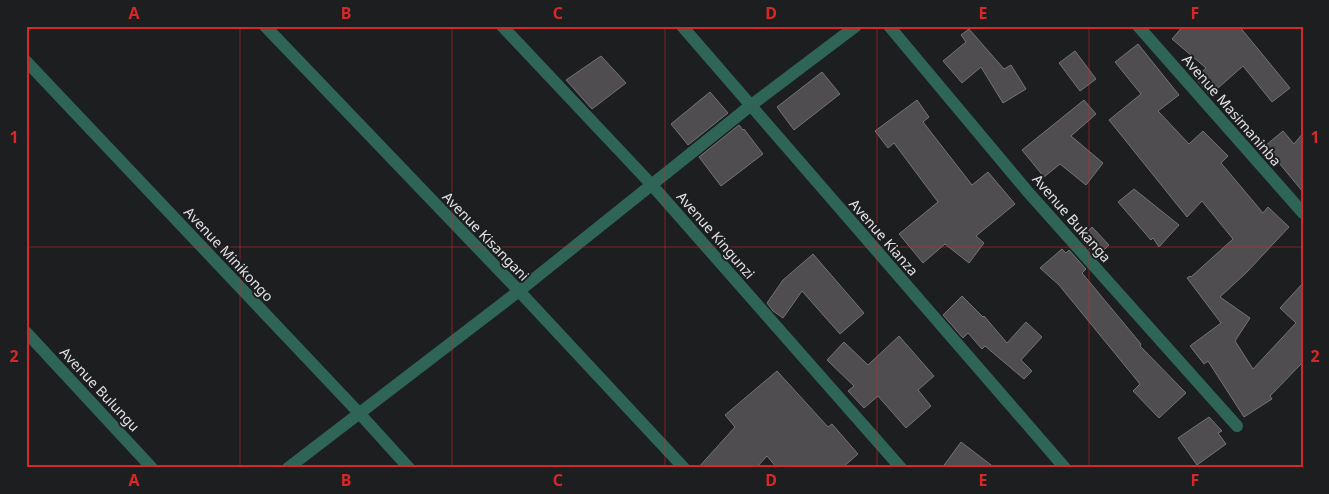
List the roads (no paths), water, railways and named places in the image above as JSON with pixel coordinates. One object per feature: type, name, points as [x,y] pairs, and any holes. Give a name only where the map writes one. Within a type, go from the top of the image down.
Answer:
[{"type":"street","name":"Avenue Kisangani","points":[[265,26],[519,291],[684,468]]},
{"type":"street","name":"Avenue Kingunzi","points":[[502,26],[651,184],[901,468]]},
{"type":"street","name":"Avenue Kianza","points":[[682,26],[1065,468]]},
{"type":"street","points":[[288,468],[519,291],[750,106],[856,26]]},
{"type":"street","name":"Avenue Bukanga","points":[[889,26],[1028,192],[1236,426]]},
{"type":"street","name":"Avenue Masimaninba","points":[[1138,26],[1303,213]]},
{"type":"street","name":"Avenue Minikongo","points":[[26,61],[409,468]]},
{"type":"street","name":"Avenue Bulungu","points":[[26,332],[152,468]]}]
